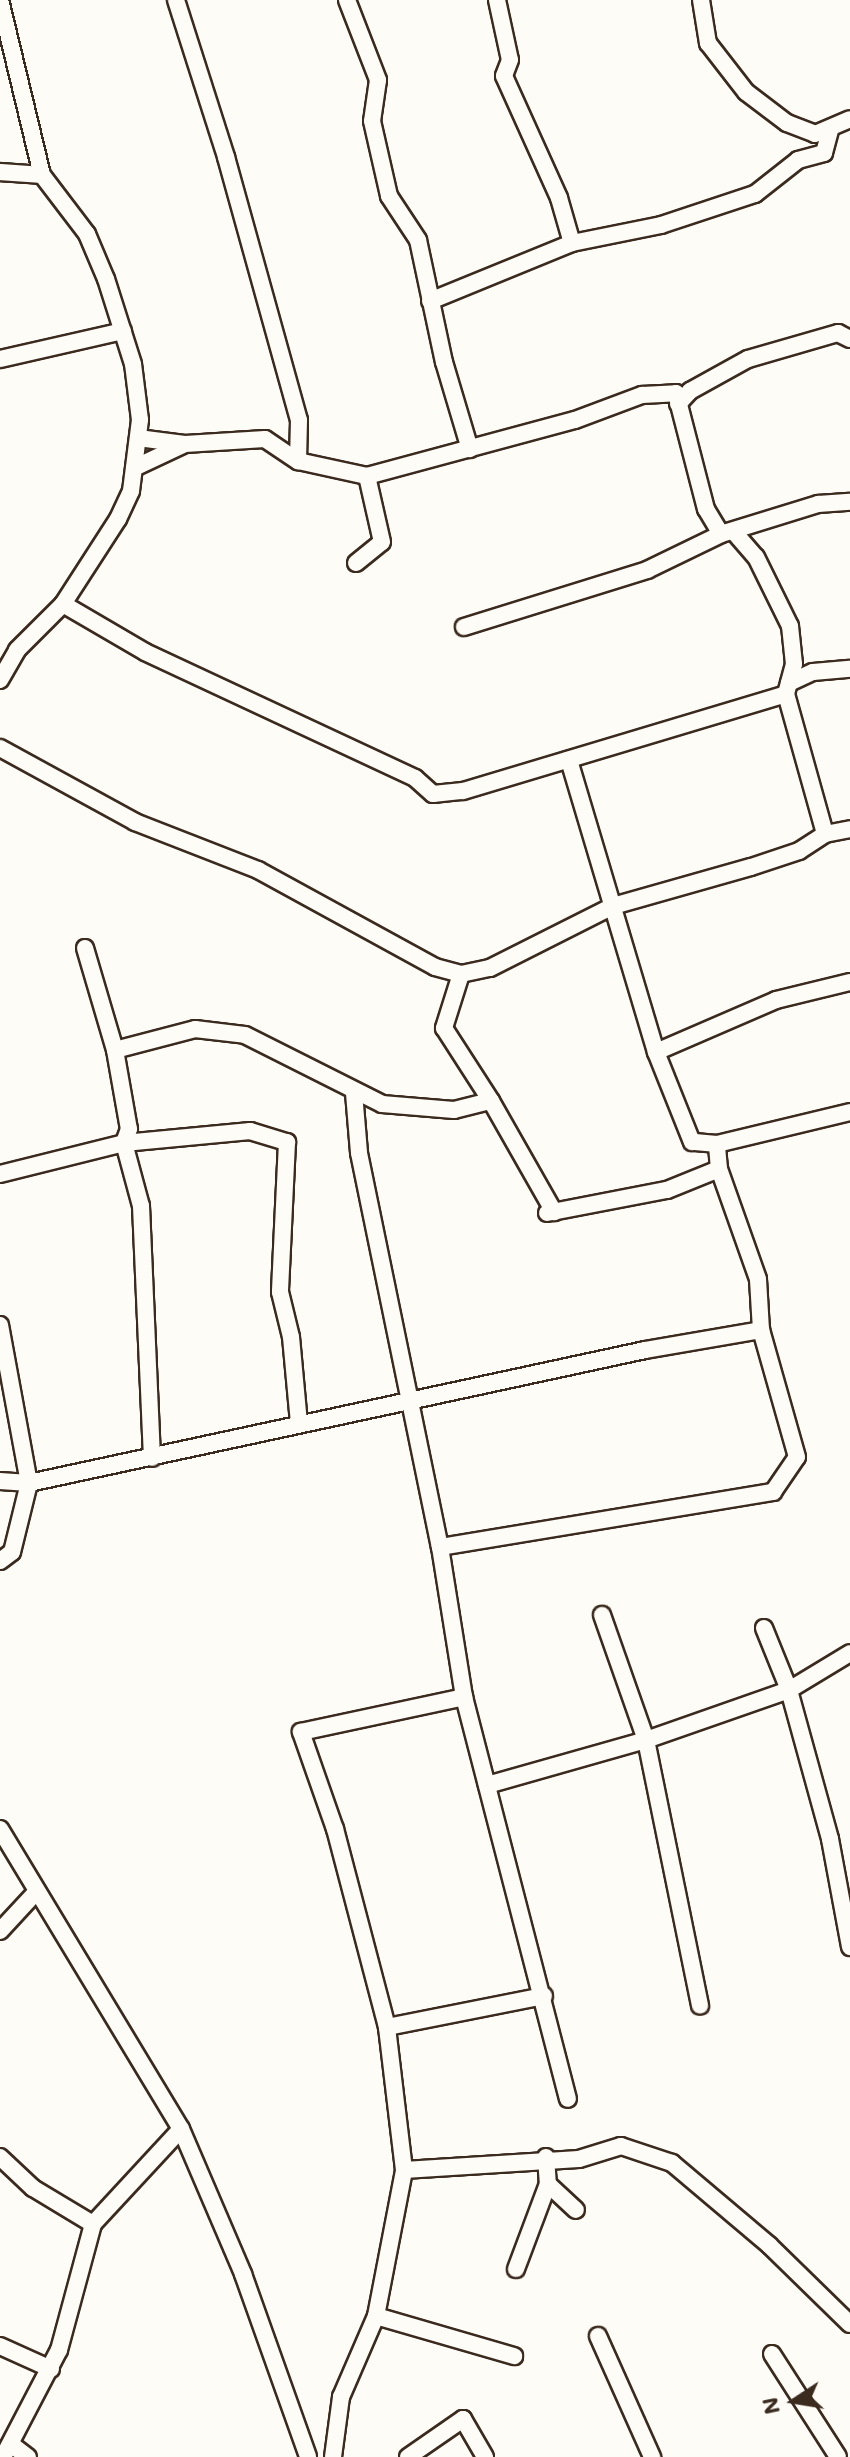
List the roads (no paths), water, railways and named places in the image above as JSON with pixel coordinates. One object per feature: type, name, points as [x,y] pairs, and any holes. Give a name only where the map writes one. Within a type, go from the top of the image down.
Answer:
[{"type":"street","points":[[176,0],[226,157],[299,420],[298,461]]},
{"type":"street","points":[[347,0],[378,80],[372,121],[385,181],[418,240],[430,301],[470,449]]},
{"type":"street","points":[[497,0],[510,60],[504,76],[559,198],[572,243]]},
{"type":"street","points":[[701,0],[708,43],[718,61],[746,92],[787,123],[823,132],[850,119]]},
{"type":"street","points":[[0,680],[17,650],[63,604],[118,519],[131,491],[140,398],[123,331],[87,234],[42,175],[3,2]]},
{"type":"street","points":[[430,301],[572,243],[661,225],[755,194],[798,160],[824,153],[823,132]]},
{"type":"street","points":[[0,172],[42,175]]},
{"type":"street","points":[[0,359],[123,331]]},
{"type":"street","points":[[678,404],[690,391],[748,359],[838,333],[850,339]]},
{"type":"street","points":[[138,438],[185,444],[265,439],[298,461],[367,476],[470,449],[642,395],[676,393],[706,509],[756,557],[785,611],[794,664],[788,689],[825,834]]},
{"type":"street","points":[[134,468],[185,444]]},
{"type":"street","points":[[356,563],[382,542],[367,476]]},
{"type":"street","points":[[464,627],[647,570],[728,533],[795,510],[850,502]]},
{"type":"street","points":[[63,604],[145,652],[415,778],[433,794],[463,791],[569,760],[788,689],[813,672]]},
{"type":"street","points":[[794,664],[813,672],[850,669]]},
{"type":"street","points":[[0,748],[135,822],[258,870],[435,967],[461,974],[490,968],[613,906],[799,851],[825,834],[850,829]]},
{"type":"street","points":[[569,760],[656,1052],[692,1142],[717,1144],[850,1112]]},
{"type":"street","points":[[85,948],[115,1050],[129,1129],[124,1143],[141,1206],[152,1458]]},
{"type":"street","points":[[461,974],[444,1028],[491,1101],[550,1212],[667,1190],[719,1169]]},
{"type":"street","points":[[656,1052],[776,1000],[850,982]]},
{"type":"street","points":[[115,1050],[195,1029],[245,1035],[354,1093],[382,1104],[454,1110],[491,1101]]},
{"type":"street","points":[[354,1093],[359,1153],[407,1403],[440,1547],[464,1697],[544,1996],[568,2099]]},
{"type":"street","points":[[0,1174],[124,1143],[250,1131],[287,1142],[280,1292],[291,1337],[299,1424]]},
{"type":"street","points":[[440,1547],[773,1492],[797,1457],[761,1330],[758,1279],[719,1169],[717,1144]]},
{"type":"street","points":[[0,1325],[5,1393],[29,1483],[12,1552],[0,1561]]},
{"type":"street","points":[[0,1481],[29,1483],[299,1424],[761,1330]]},
{"type":"street","points":[[602,1615],[646,1740],[700,2006]]},
{"type":"street","points":[[764,1628],[789,1690],[830,1839],[850,1947]]},
{"type":"street","points":[[487,1785],[646,1740],[789,1690],[850,1653]]},
{"type":"street","points":[[333,2457],[341,2397],[376,2316],[404,2170],[387,2027],[335,1829],[301,1732],[464,1697]]},
{"type":"street","points":[[0,1829],[181,2129],[243,2274],[308,2457]]},
{"type":"street","points":[[0,1931],[37,1891]]},
{"type":"street","points":[[387,2027],[544,1996]]},
{"type":"street","points":[[28,2457],[8,2451],[51,2369],[93,2224],[181,2129]]},
{"type":"street","points":[[404,2170],[546,2157],[579,2159],[621,2146],[672,2163],[848,2319]]},
{"type":"street","points":[[0,2157],[33,2188],[93,2224]]},
{"type":"street","points":[[516,2269],[548,2184],[546,2157]]},
{"type":"street","points":[[548,2184],[576,2210]]},
{"type":"street","points":[[376,2316],[514,2356]]},
{"type":"street","points":[[598,2336],[652,2457]]},
{"type":"street","points":[[0,2346],[51,2369]]},
{"type":"street","points":[[772,2354],[838,2457]]},
{"type":"street","points":[[408,2457],[463,2419],[485,2457]]}]
